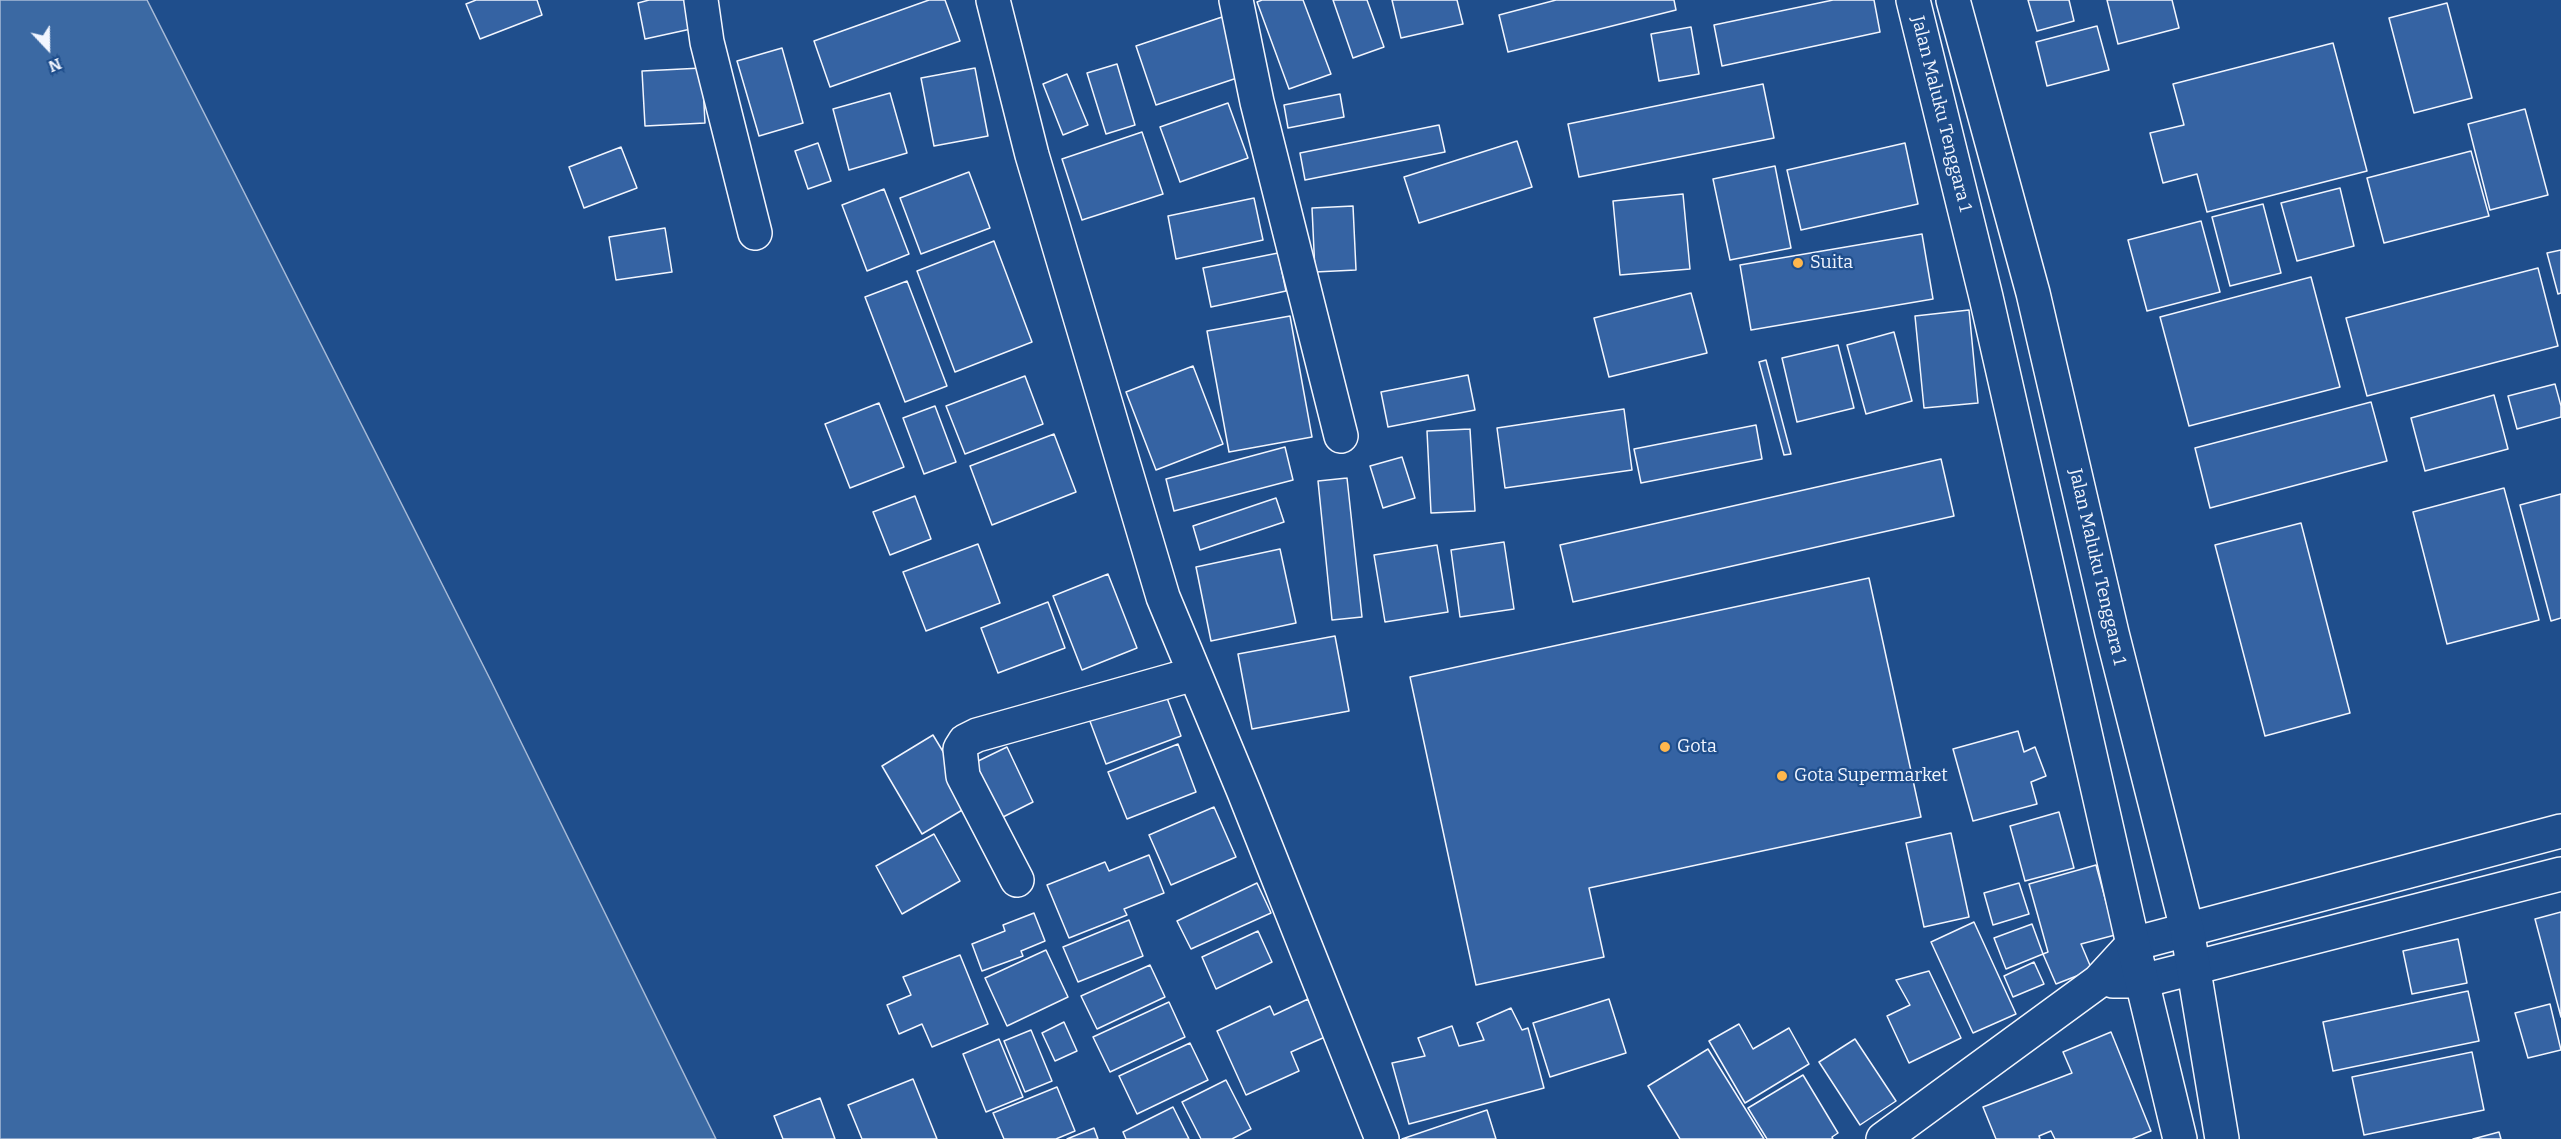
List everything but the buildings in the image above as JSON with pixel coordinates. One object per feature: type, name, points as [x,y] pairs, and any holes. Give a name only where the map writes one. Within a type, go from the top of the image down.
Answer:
[{"type":"main road","points":[[701,0],[707,42],[755,233]]},
{"type":"main road","points":[[993,0],[1032,155],[1163,597],[1244,792],[1382,1139]]},
{"type":"main road","points":[[1236,0],[1257,102],[1341,436]]},
{"type":"main road","name":"Jalan Maluku Tenggara 1","points":[[1913,0],[1986,297],[2133,945],[2180,1139]]},
{"type":"main road","name":"Jalan Maluku Tenggara 1","points":[[1953,0],[2033,293],[2112,633],[2187,929],[2222,1139]]},
{"type":"main road","points":[[1017,880],[963,776],[960,749],[965,741],[976,735],[1194,674]]},
{"type":"main road","points":[[1883,1139],[2099,981],[2133,945],[2561,831]]},
{"type":"main road","points":[[2099,981],[2142,981],[2561,874]]},
{"type":"water","points":[[0,0],[147,0],[490,679],[716,1139],[0,1139]]},
{"type":"place","name":"Suita","points":[[1798,263]]},
{"type":"place","name":"Gota","points":[[1665,747]]},
{"type":"place","name":"Gota Supermarket","points":[[1782,776]]}]
